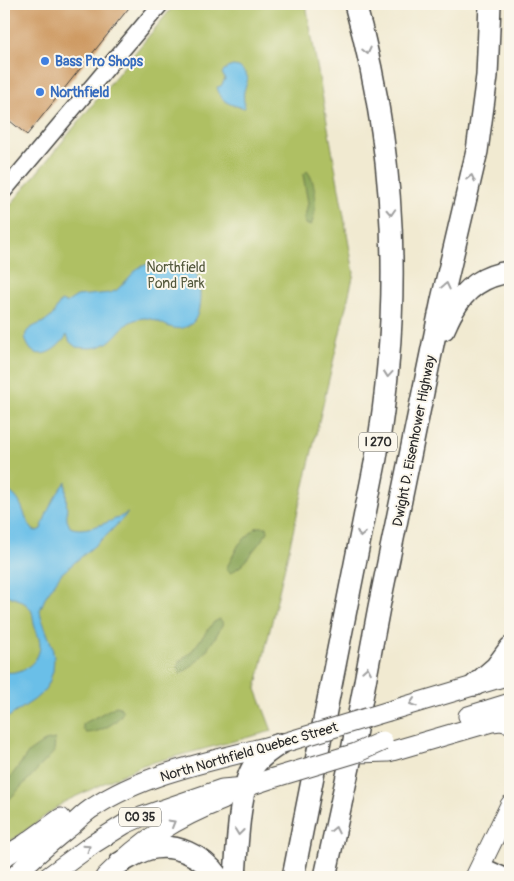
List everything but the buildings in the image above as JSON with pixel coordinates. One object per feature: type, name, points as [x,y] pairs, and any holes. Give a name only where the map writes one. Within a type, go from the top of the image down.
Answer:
[{"type":"highway","name":"I 270","points":[[293,877],[376,458],[389,361],[393,277],[388,179],[375,89],[355,4]]},
{"type":"highway","name":"Dwight D. Eisenhower Highway","points":[[325,877],[349,767],[379,607],[432,351],[479,142],[487,76],[490,4]]},
{"type":"highway","points":[[432,351],[463,295],[479,282],[510,272]]},
{"type":"highway","points":[[475,685],[496,667],[510,648]]},
{"type":"highway","points":[[235,877],[246,787],[254,766],[263,756],[280,744]]},
{"type":"highway","points":[[112,870],[149,849],[158,847],[183,850],[206,864],[218,877]]},
{"type":"main road","name":"North Northfield Quebec Street","points":[[14,877],[38,852],[93,807],[125,791],[185,768],[280,744],[510,675]]},
{"type":"main road","name":"North Northfield Quebec Street","points":[[48,877],[86,848],[125,824],[160,809],[222,789],[246,787],[356,753],[382,747],[510,703]]},
{"type":"main road","points":[[382,747],[389,752],[492,722],[510,723]]},
{"type":"main road","points":[[112,870],[141,843],[166,827],[192,813],[225,800],[246,787]]},
{"type":"main road","points":[[478,871],[510,805]]},
{"type":"main road","points":[[4,857],[64,816],[93,807]]},
{"type":"street","points":[[4,191],[161,4]]},
{"type":"street","points":[[478,871],[507,877]]},
{"type":"green space","name":"Northfield Pond Park","points":[[175,4],[306,4],[354,273],[256,689],[272,731],[143,765],[64,802],[14,839],[4,844],[4,213]]},
{"type":"green space","points":[[307,171],[315,189],[315,213],[311,225],[307,225],[304,220],[308,203],[303,175]]},
{"type":"green space","points":[[257,527],[267,527],[268,532],[242,565],[231,573],[226,569],[239,544]]},
{"type":"green space","points":[[220,619],[223,623],[210,645],[194,664],[180,674],[177,667],[180,661],[191,652],[214,622]]},
{"type":"green space","points":[[116,706],[120,707],[123,712],[117,720],[102,730],[86,733],[83,729],[83,724]]},
{"type":"green space","points":[[55,739],[54,752],[4,805],[4,786],[29,752],[45,741]]},
{"type":"water","points":[[239,67],[248,78],[244,93],[245,108],[224,100],[217,87],[221,86],[225,79],[222,73],[227,68]]},
{"type":"water","points":[[150,263],[169,266],[186,265],[195,271],[198,278],[200,296],[198,313],[191,324],[178,329],[150,319],[136,319],[125,326],[108,342],[100,346],[90,348],[76,347],[70,342],[67,335],[51,351],[41,354],[31,350],[25,336],[27,332],[30,328],[50,318],[61,301],[66,303],[77,296],[110,293],[117,290],[138,268]]},
{"type":"water","points":[[66,482],[67,520],[70,527],[83,529],[128,513],[107,535],[61,574],[46,596],[40,610],[54,658],[53,671],[49,683],[34,700],[4,720],[4,672],[16,672],[28,667],[36,658],[40,646],[30,608],[20,600],[4,594],[4,489],[16,497],[29,524],[33,530],[37,531],[41,529],[51,504]]},
{"type":"place","name":"Bass Pro Shops","points":[[45,61]]},
{"type":"place","name":"Northfield","points":[[40,92]]}]
